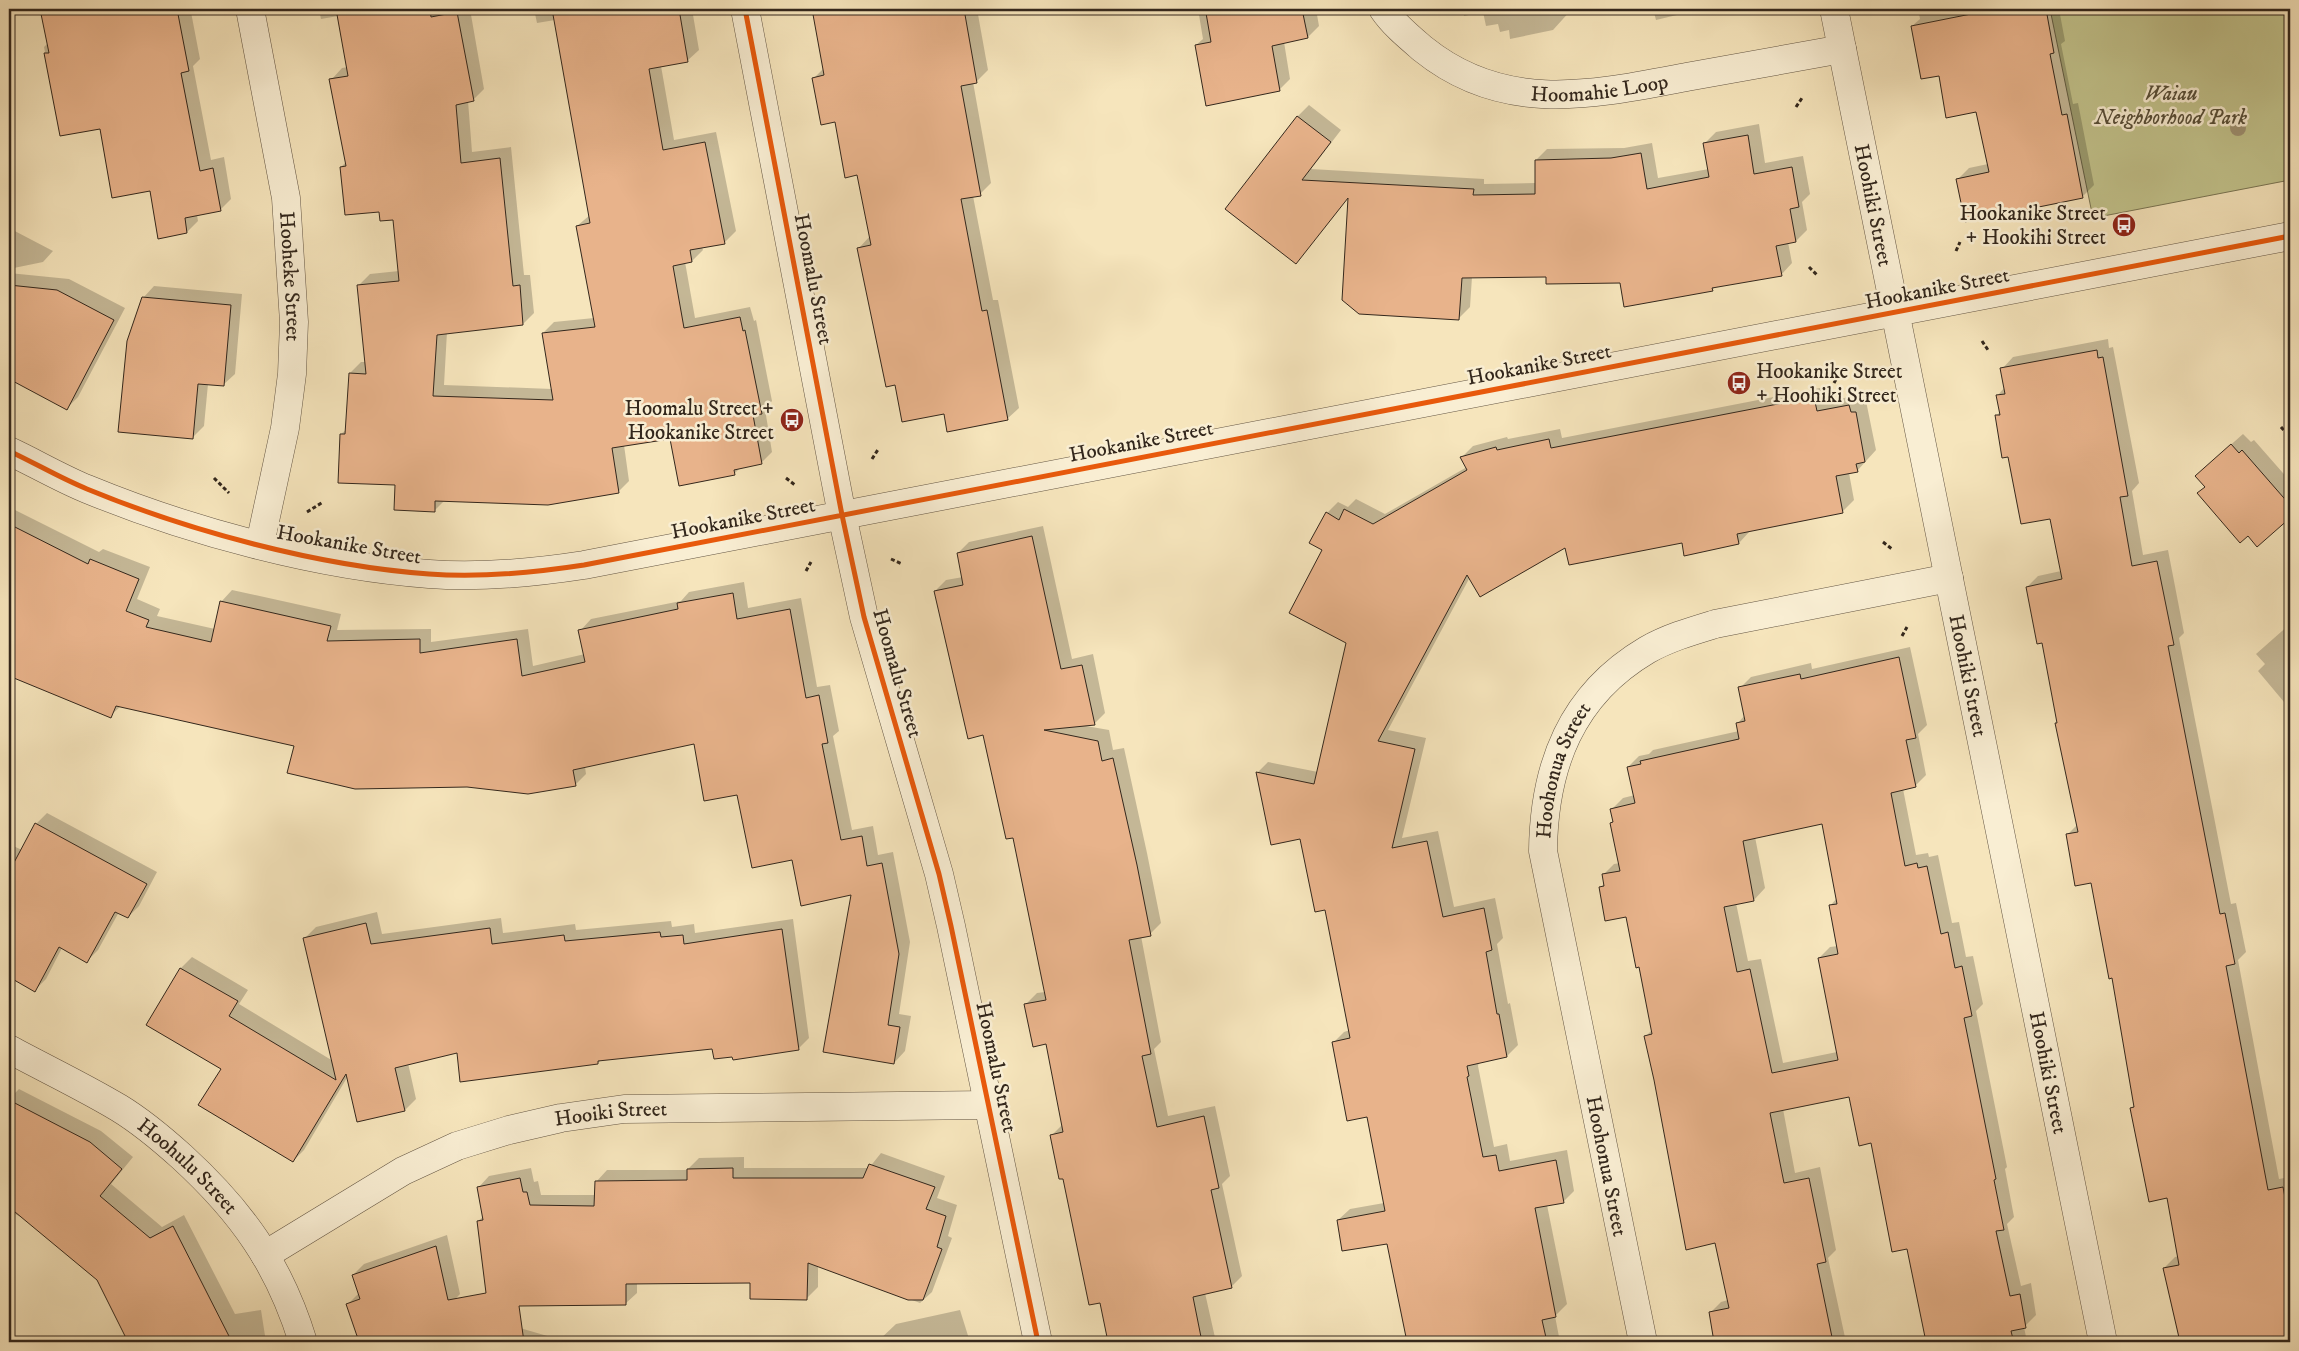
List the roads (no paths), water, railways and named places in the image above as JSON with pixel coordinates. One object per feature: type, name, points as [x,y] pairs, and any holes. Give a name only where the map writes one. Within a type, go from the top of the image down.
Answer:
[{"type":"street","name":"Hooheke Street","points":[[250,9],[286,198],[294,322],[292,374],[285,428],[260,544]]},
{"type":"street","name":"Hoomalu Street","points":[[745,9],[842,515],[864,617],[939,874],[1038,1342]]},
{"type":"street","name":"Hoomahie Loop","points":[[1382,9],[1411,39],[1442,63],[1477,81],[1505,90],[1532,94],[1564,95],[1607,92],[1842,49]]},
{"type":"street","name":"Hoohiki Street","points":[[1834,9],[2103,1342]]},
{"type":"street","name":"Hookanike Street","points":[[9,451],[86,488],[136,508],[197,528],[260,544],[352,564],[429,574],[522,574],[584,566],[2290,236]]},
{"type":"street","name":"Hoohonua Street","points":[[1642,1342],[1543,851],[1544,816],[1548,785],[1557,756],[1571,725],[1596,693],[1622,667],[1648,650],[1671,639],[1715,624],[1949,578]]},
{"type":"street","name":"Hoohulu Street","points":[[9,1049],[119,1108],[155,1133],[208,1180],[242,1218],[265,1255],[284,1291],[303,1342]]},
{"type":"street","name":"Hooiki Street","points":[[265,1255],[404,1171],[457,1146],[509,1130],[561,1118],[624,1109],[988,1105]]},
{"type":"place","name":"Hookanike Street + Hookihi Street","points":[[2124,225]]},
{"type":"place","name":"Hookanike Street + Hoohiki Street","points":[[1739,383]]},
{"type":"place","name":"Hoomalu Street + Hookanike Street","points":[[792,420]]},
{"type":"park label","name":"Waiau Neighborhood Park","points":[[2171,105]]}]
